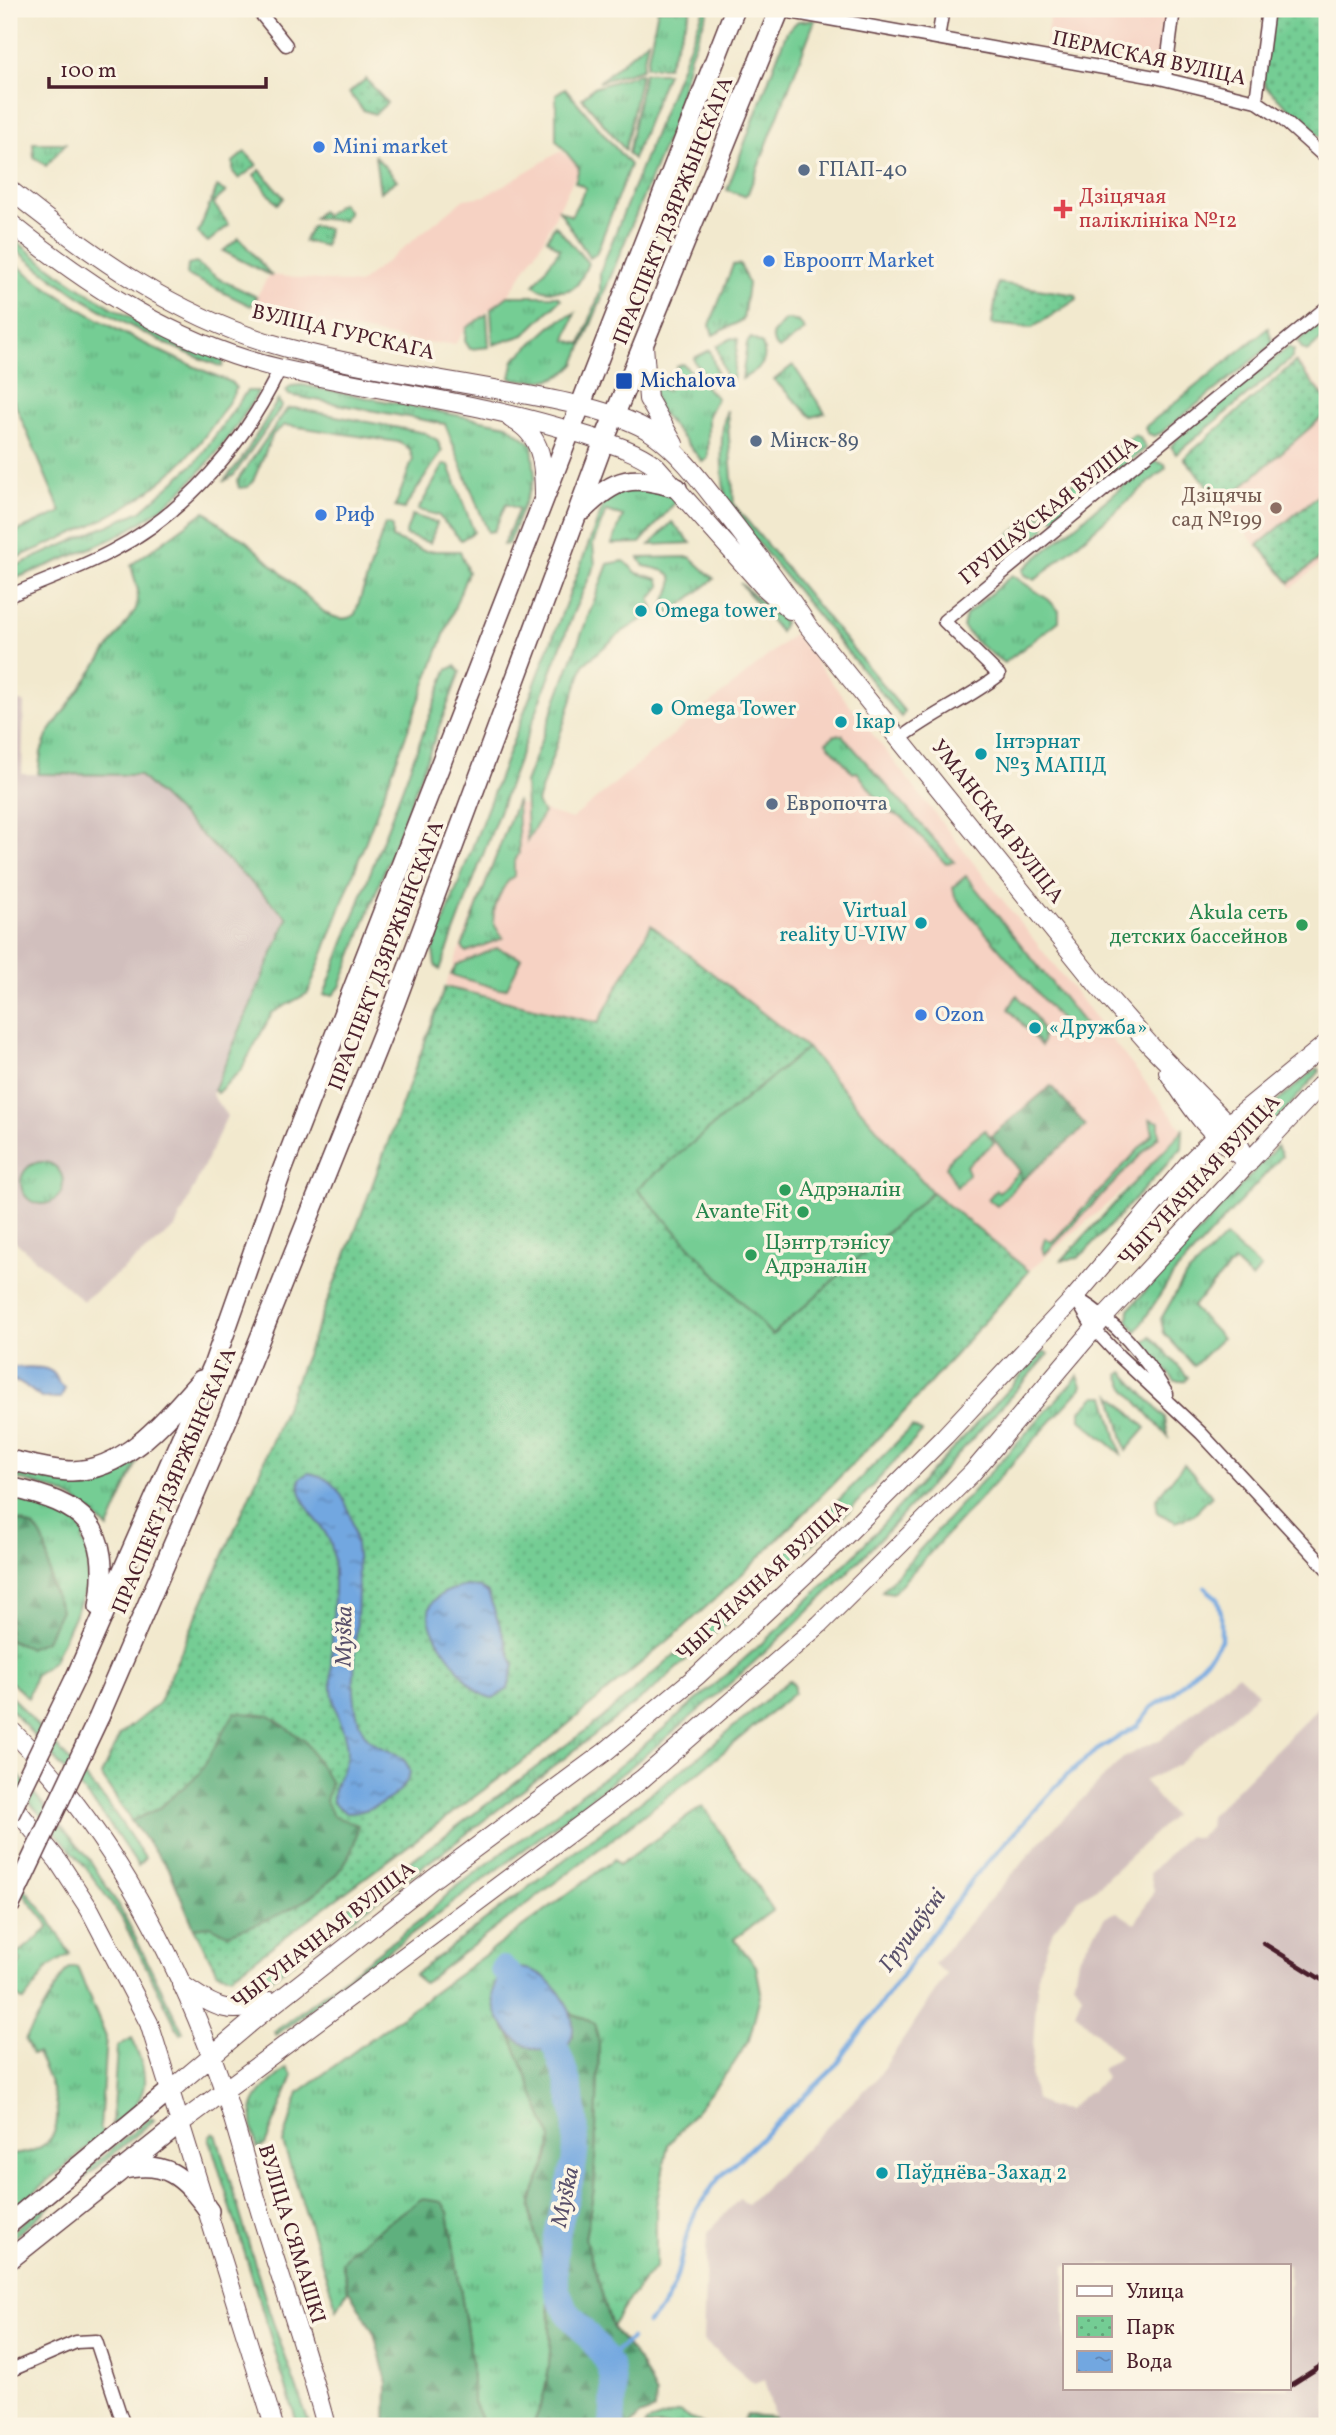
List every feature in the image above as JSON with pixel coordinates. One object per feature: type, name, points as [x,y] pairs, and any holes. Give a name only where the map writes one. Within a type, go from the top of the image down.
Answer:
[{"type":"main road","name":"ПРАСПЕКТ ДЗЯРЖЫНСКАГА","points":[[9,1815],[75,1679],[214,1366],[279,1175],[736,9]]},
{"type":"main road","name":"ПРАСПЕКТ ДЗЯРЖЫНСКАГА","points":[[9,1907],[99,1717],[227,1420],[390,1016],[604,441],[780,9]]},
{"type":"main road","name":"ВУЛІЦА ГУРСКАГА","points":[[9,189],[78,245],[174,303],[239,332],[287,348],[581,407],[614,417]]},
{"type":"main road","points":[[9,222],[73,272],[117,301],[164,326],[231,354],[280,369],[488,409],[572,431]]},
{"type":"main road","points":[[164,326],[174,303]]},
{"type":"main road","points":[[644,345],[648,399],[690,468]]},
{"type":"main road","points":[[280,369],[287,348]]},
{"type":"main road","points":[[488,409],[520,424],[533,436],[544,465],[544,497]]},
{"type":"main road","name":"УМАНСКАЯ ВУЛІЦА","points":[[614,417],[652,434],[690,468],[777,580],[808,626],[901,738],[1099,987],[1228,1124],[1249,1163]]},
{"type":"main road","name":"УМАНСКАЯ ВУЛІЦА","points":[[572,431],[647,459],[677,488],[763,586],[808,626]]},
{"type":"main road","points":[[577,516],[601,492],[622,481],[648,480],[677,488]]},
{"type":"main road","name":"ЧЫГУНАЧНАЯ ВУЛІЦА","points":[[172,2089],[285,1995],[432,1879],[605,1752],[698,1675],[827,1554],[945,1436],[1075,1297],[1228,1124],[1327,1044]]},
{"type":"main road","name":"УМАНСКАЯ ВУЛІЦА","points":[[1151,1045],[1194,1112],[1215,1138],[1249,1163]]},
{"type":"main road","name":"ЧЫГУНАЧНАЯ ВУЛІЦА","points":[[182,2122],[642,1779],[810,1633],[972,1473],[1099,1322],[1327,1078]]},
{"type":"main road","points":[[9,1460],[75,1471],[110,1460],[156,1431],[214,1366]]},
{"type":"main road","points":[[9,1487],[50,1496],[79,1514],[92,1528],[99,1542],[104,1567],[94,1637]]},
{"type":"main road","name":"ВУЛІЦА СЯМАШКІ","points":[[9,1728],[43,1762],[124,1874],[181,1984],[224,2090],[326,2426]]},
{"type":"main road","points":[[9,1800],[58,1861],[90,1910],[149,2023],[172,2089],[274,2426]]},
{"type":"main road","points":[[181,1984],[211,2005],[223,2009],[254,2008],[285,1995]]},
{"type":"main road","points":[[9,2224],[172,2089]]},
{"type":"main road","points":[[9,2260],[182,2122]]},
{"type":"main road","points":[[119,2170],[140,2166],[167,2170],[183,2179],[209,2211]]},
{"type":"street","points":[[257,9],[286,45]]},
{"type":"street","name":"ПЕРМСКАЯ ВУЛІЦА","points":[[780,9],[1165,79],[1256,101],[1281,118],[1327,159]]},
{"type":"street","points":[[938,38],[943,9]]},
{"type":"street","points":[[1165,79],[1174,9]]},
{"type":"street","points":[[1256,101],[1268,9]]},
{"type":"street","name":"ГРУШАЎСКАЯ ВУЛІЦА","points":[[901,738],[920,723],[975,693],[999,675],[944,621],[1327,307]]},
{"type":"street","points":[[9,596],[112,552],[165,519],[223,458],[250,422],[280,369]]},
{"type":"street","points":[[1075,1297],[1099,1322],[1147,1361],[1171,1402]]},
{"type":"street","points":[[1099,1322],[1135,1374],[1171,1402],[1327,1570]]},
{"type":"street","points":[[9,2371],[76,2342],[96,2341],[124,2426]]},
{"type":"shaded area","points":[[1051,9],[1169,9],[1161,70],[1044,52]]},
{"type":"shaded area","points":[[561,151],[579,168],[543,241],[508,296],[466,328],[455,344],[418,342],[251,306],[269,275],[359,284],[464,199],[485,196]]},
{"type":"shaded area","name":"Дзіцячы сад №199","points":[[1296,360],[1327,396],[1327,558],[1292,588],[1183,458]]},
{"type":"shaded area","points":[[794,634],[1183,1130],[1182,1140],[1029,1271],[932,1192],[807,1048],[653,925],[598,1023],[445,987],[515,802],[572,819]]},
{"type":"shaded area","points":[[9,699],[24,702],[22,774],[140,775],[288,918],[212,1095],[227,1116],[175,1228],[83,1301],[9,1236]]},
{"type":"shaded area","points":[[1238,1674],[1258,1693],[1178,1765],[1144,1781],[1173,1816],[1094,1890],[1078,1899],[1053,1930],[1038,1972],[1031,2077],[1035,2099],[1048,2107],[1067,2110],[1106,2078],[1101,2070],[1120,2056],[1075,2012],[1082,1995],[1074,1981],[1078,1959],[1105,1917],[1117,1912],[1135,1924],[1154,1891],[1150,1873],[1187,1836],[1198,1838],[1209,1829],[1210,1816],[1327,1699],[1327,2426],[777,2426],[764,2380],[754,2384],[703,2340],[707,2233],[740,2198],[747,2205],[878,2077],[947,1974],[934,1964],[1039,1843],[1124,1757],[1161,1739]]},
{"type":"green space","points":[[658,9],[691,9],[667,67],[646,67]]},
{"type":"green space","points":[[704,9],[709,9],[690,56],[674,121],[575,364],[553,379],[536,381],[510,378],[514,360],[556,322],[575,313],[566,340],[581,344],[600,292],[600,272]]},
{"type":"green space","points":[[1272,9],[1327,9],[1327,143],[1266,87],[1262,77]]},
{"type":"green space","points":[[815,20],[748,193],[744,196],[727,190],[787,31],[798,21]]},
{"type":"green space","points":[[648,40],[642,69],[599,82]]},
{"type":"green space","points":[[641,73],[625,150],[582,98],[593,88]]},
{"type":"green space","points":[[644,73],[667,73],[633,159],[628,154]]},
{"type":"green space","points":[[366,79],[387,103],[375,114],[363,110],[349,93]]},
{"type":"green space","points":[[565,88],[630,165],[596,254],[590,258],[559,210],[571,216],[586,188],[575,182],[579,168],[556,140],[556,94]]},
{"type":"green space","points":[[33,143],[66,143],[46,166],[34,157]]},
{"type":"green space","points":[[245,152],[257,165],[239,179],[233,172],[233,162]]},
{"type":"green space","points":[[375,156],[397,180],[380,192]]},
{"type":"green space","points":[[260,170],[284,198],[277,204],[254,175]]},
{"type":"green space","points":[[217,187],[226,192],[213,203],[229,225],[208,242],[198,233]]},
{"type":"green space","points":[[341,203],[349,212],[343,221],[314,218],[321,211],[325,216]]},
{"type":"green space","points":[[555,225],[588,263],[577,284],[570,290],[545,290],[534,285],[560,249],[547,239]]},
{"type":"green space","points":[[312,226],[328,229],[325,246],[304,241]]},
{"type":"green space","points":[[9,235],[84,291],[138,322],[224,359],[222,367],[137,330],[84,299],[9,244]]},
{"type":"green space","points":[[239,238],[272,276],[223,251]]},
{"type":"green space","points":[[9,259],[61,296],[116,329],[231,382],[236,388],[192,452],[146,493],[96,523],[9,561],[9,535],[61,512],[9,390]]},
{"type":"green space","points":[[196,263],[221,280],[257,297],[251,306],[187,275],[188,265]]},
{"type":"green space","points":[[740,264],[748,284],[743,320],[713,335],[710,325],[733,265]]},
{"type":"green space","points":[[998,283],[1076,295],[1077,299],[1032,328],[992,324]]},
{"type":"green space","points":[[508,296],[558,296],[561,299],[524,335],[493,345],[491,309]]},
{"type":"green space","points":[[487,314],[489,347],[470,349],[465,341],[466,328]]},
{"type":"green space","points":[[1327,318],[1327,335],[1308,351],[1302,349],[1298,341]]},
{"type":"green space","points":[[784,321],[799,322],[805,330],[779,349],[774,344],[772,335]]},
{"type":"green space","points":[[1268,328],[1273,344],[1161,433],[1154,436],[1147,433],[1145,427]]},
{"type":"green space","points":[[732,338],[738,339],[733,379],[726,379],[717,346]]},
{"type":"green space","points":[[751,338],[762,344],[764,357],[757,369],[742,379],[747,343]]},
{"type":"green space","points":[[1288,347],[1294,350],[1292,358],[1176,454],[1171,446],[1179,437]]},
{"type":"green space","points":[[710,350],[720,383],[713,383],[695,363],[694,358]]},
{"type":"green space","points":[[1295,362],[1327,400],[1327,413],[1223,503],[1184,458]]},
{"type":"green space","points":[[683,364],[717,398],[708,415],[708,458],[703,462],[658,409],[652,385],[667,391],[677,366]]},
{"type":"green space","points":[[793,365],[825,413],[812,417],[774,380]]},
{"type":"green space","points":[[302,385],[507,425],[532,444],[535,477],[508,544],[503,545],[519,509],[506,504],[494,531],[488,532],[445,424],[289,395],[286,391],[291,386]]},
{"type":"green space","points":[[247,391],[259,391],[230,435],[197,475],[158,510],[113,538],[9,581],[9,569],[141,511],[197,461]]},
{"type":"green space","points":[[278,400],[282,406],[234,475],[223,482],[241,460]]},
{"type":"green space","points":[[294,408],[425,433],[437,440],[442,451],[404,509],[395,507],[413,459],[409,448],[398,442],[285,425],[273,434],[253,481],[248,487],[239,488],[237,481],[287,409]]},
{"type":"green space","points":[[727,410],[734,505],[905,712],[901,717],[730,509],[724,488],[722,460]]},
{"type":"green space","points":[[1134,435],[1140,438],[1146,448],[1056,519],[1042,513],[1040,509]]},
{"type":"green space","points":[[1153,461],[1165,464],[1166,468],[1035,580],[1025,575],[1023,570],[1028,565]]},
{"type":"green space","points":[[444,464],[449,465],[474,532],[461,540],[438,515],[418,510]]},
{"type":"green space","points":[[643,483],[678,499],[640,543],[612,544],[623,516],[606,511],[593,544],[595,565],[574,611],[440,970],[435,965],[433,950],[605,501],[614,492]]},
{"type":"green space","points":[[1327,488],[1327,552],[1290,583],[1258,545]]},
{"type":"green space","points":[[205,511],[227,530],[245,540],[325,613],[337,618],[344,619],[355,614],[385,524],[392,526],[392,538],[424,551],[460,551],[468,572],[308,993],[272,1013],[241,1070],[217,1093],[214,1090],[288,918],[139,775],[38,774],[41,752],[48,734],[136,609],[138,591],[131,565]]},
{"type":"green space","points":[[1037,513],[1044,520],[1045,529],[1004,561],[991,554],[990,550]]},
{"type":"green space","points":[[412,515],[437,523],[430,543],[405,535]]},
{"type":"green space","points":[[672,522],[691,543],[650,545]]},
{"type":"green space","points":[[690,557],[714,579],[670,614],[663,606],[671,588],[672,577],[664,571],[644,566],[639,558]]},
{"type":"green space","points":[[624,561],[637,573],[658,579],[661,586],[650,599],[654,612],[622,632],[584,664],[537,802],[543,814],[527,841],[525,783],[608,564]]},
{"type":"green space","points":[[1012,575],[1049,600],[1059,611],[1059,621],[1004,663],[977,643],[963,627],[966,615]]},
{"type":"green space","points":[[740,583],[784,622],[780,632]]},
{"type":"green space","points":[[455,666],[460,672],[340,987],[333,995],[324,995],[447,670]]},
{"type":"green space","points":[[835,735],[842,735],[954,862],[945,863],[903,818],[886,811],[857,772],[853,773],[826,742]]},
{"type":"green space","points":[[517,800],[519,853],[514,863],[514,876],[502,891],[494,918],[503,938],[466,952],[462,947]]},
{"type":"green space","points":[[966,876],[1089,1030],[1082,1037],[1075,1037],[955,897],[953,887]]},
{"type":"green space","points":[[651,925],[807,1048],[637,1189],[772,1335],[932,1192],[1029,1271],[906,1410],[755,1562],[683,1628],[531,1755],[232,1976],[217,1972],[194,1928],[209,1926],[228,1934],[270,1919],[311,1897],[343,1866],[353,1847],[358,1825],[333,1816],[326,1801],[331,1783],[305,1741],[270,1716],[235,1712],[199,1774],[158,1809],[131,1821],[101,1775],[120,1735],[158,1704],[253,1488],[355,1232],[445,987],[598,1023]]},
{"type":"green space","points":[[497,948],[522,958],[507,988],[499,989],[451,975],[456,965]]},
{"type":"green space","points":[[1017,995],[1040,1025],[1041,1046],[1009,1009]]},
{"type":"green space","name":"Адрэналін","points":[[807,1048],[932,1192],[772,1335],[637,1189]]},
{"type":"green space","points":[[1317,1068],[1320,1071],[1275,1122],[1265,1112]]},
{"type":"green space","points":[[1051,1086],[1086,1126],[1021,1181],[1020,1171],[991,1136]]},
{"type":"green space","points":[[1150,1119],[1159,1122],[1159,1136],[1045,1254],[1042,1248],[1045,1238],[1052,1242],[1153,1134]]},
{"type":"green space","points":[[985,1130],[994,1143],[966,1166],[969,1173],[957,1187],[946,1167],[950,1158]]},
{"type":"green space","points":[[1183,1130],[1182,1148],[1088,1249],[1078,1258],[1062,1260]]},
{"type":"green space","points":[[1277,1146],[1282,1156],[1173,1275],[1136,1332],[1128,1320],[1129,1309]]},
{"type":"green space","points":[[42,1162],[57,1168],[63,1183],[57,1198],[42,1204],[27,1198],[21,1183],[27,1168]]},
{"type":"green space","points":[[1020,1171],[1021,1181],[997,1206],[988,1199],[996,1190],[999,1192]]},
{"type":"green space","points":[[1225,1237],[1261,1268],[1252,1279],[1234,1262],[1192,1307],[1222,1338],[1194,1366],[1164,1333],[1161,1319],[1185,1277]]},
{"type":"green space","points":[[1151,1336],[1188,1377],[1185,1381],[1175,1381],[1143,1343]]},
{"type":"green space","points":[[1044,1351],[1049,1354],[890,1528],[791,1628],[730,1683],[604,1788],[276,2035],[274,2032],[423,1918],[451,1891],[623,1763],[786,1622],[855,1554]]},
{"type":"green space","points":[[1123,1372],[1165,1418],[1168,1437],[1125,1388],[1119,1375]]},
{"type":"green space","points":[[1078,1376],[1082,1386],[1079,1391],[893,1593],[882,1591]]},
{"type":"green space","points":[[1112,1395],[1146,1428],[1126,1451]]},
{"type":"green space","points":[[1096,1396],[1105,1396],[1121,1454],[1081,1420],[1081,1411]]},
{"type":"green space","points":[[912,1427],[922,1432],[850,1510],[655,1688],[456,1842],[248,1996],[246,1984],[601,1719],[744,1594]]},
{"type":"green space","points":[[134,1459],[137,1462],[108,1529],[75,1500],[39,1485],[9,1477],[9,1471],[46,1478],[85,1478]]},
{"type":"green space","points":[[1184,1464],[1212,1496],[1192,1516],[1176,1522],[1158,1513],[1156,1499]]},
{"type":"green space","points":[[9,1495],[43,1503],[63,1512],[86,1537],[82,1540],[88,1551],[88,1585],[54,1660],[35,1675],[28,1698],[9,1680],[9,1639],[28,1648],[61,1610],[52,1587],[49,1568],[23,1522],[9,1519]]},
{"type":"green space","points":[[9,1519],[34,1528],[40,1534],[46,1551],[51,1585],[61,1610],[46,1641],[28,1648],[9,1639]]},
{"type":"green space","points":[[789,1680],[794,1685],[794,1693],[698,1773],[424,1983],[414,1975],[697,1758]]},
{"type":"green space","points":[[9,1694],[107,1802],[145,1858],[138,1866],[101,1812],[9,1707]]},
{"type":"green space","points":[[235,1712],[270,1716],[305,1741],[331,1783],[326,1801],[346,1820],[358,1825],[353,1847],[328,1883],[290,1909],[228,1934],[209,1926],[194,1928],[170,1871],[131,1821],[158,1809]]},
{"type":"green space","points":[[9,1764],[90,1860],[124,1915],[183,2032],[180,2034],[121,1917],[84,1865],[9,1779]]},
{"type":"green space","points":[[703,1806],[773,1910],[734,1939],[756,1966],[761,1992],[749,2040],[733,2065],[668,2145],[656,2206],[656,2266],[630,2298],[612,2327],[585,2238],[594,2189],[599,2044],[594,2024],[571,2013],[546,1979],[496,1981],[495,2003],[499,2017],[511,2036],[551,2138],[548,2157],[531,2205],[546,2283],[550,2346],[546,2387],[532,2426],[484,2426],[473,2402],[471,2357],[448,2212],[342,2262],[348,2289],[337,2310],[283,2143],[299,2092],[615,1859],[619,1865]]},
{"type":"green space","points":[[9,1870],[49,1918],[70,1954],[49,1967],[24,2001],[9,1992],[9,1982],[21,1961],[14,1952],[16,1949],[19,1953],[50,1927],[9,1876]]},
{"type":"green space","points":[[71,1967],[77,1967],[106,2037],[100,2129],[105,2133],[9,2213],[9,2155],[31,2151],[46,2143],[54,2132],[57,2118],[51,2086],[37,2053],[32,2054],[25,2040],[65,1972]]},
{"type":"green space","points":[[571,2013],[594,2023],[599,2043],[594,2189],[585,2238],[612,2327],[638,2359],[656,2395],[655,2410],[639,2416],[631,2426],[532,2426],[546,2387],[550,2325],[542,2256],[531,2205],[548,2157],[551,2138],[511,2036],[523,2043],[563,2047],[573,2036]]},
{"type":"green space","points":[[132,2038],[142,2066],[144,2087],[135,2106],[114,2128],[112,2124],[117,2047]]},
{"type":"green space","points":[[287,2068],[293,2076],[265,2145],[257,2148],[252,2121],[255,2102],[266,2086]]},
{"type":"green space","points":[[151,2117],[154,2120],[9,2241],[9,2234]]},
{"type":"green space","points":[[213,2132],[216,2134],[269,2311],[310,2426],[298,2426],[209,2137]]},
{"type":"green space","points":[[421,2199],[442,2202],[448,2212],[471,2357],[473,2402],[484,2426],[386,2426],[387,2383],[374,2333],[348,2289],[342,2262],[353,2248]]},
{"type":"green space","points":[[679,2412],[707,2426],[645,2426],[646,2423]]},
{"type":"green space","points":[[747,2415],[774,2417],[777,2426],[740,2426]]},
{"type":"water","points":[[9,1366],[51,1371],[65,1388],[61,1398],[41,1398],[23,1384],[9,1380]]},
{"type":"water","points":[[308,1473],[331,1483],[346,1504],[354,1533],[358,1603],[354,1692],[360,1725],[371,1741],[400,1756],[410,1773],[406,1782],[393,1796],[375,1806],[355,1812],[346,1813],[333,1802],[334,1789],[345,1764],[347,1751],[332,1689],[333,1555],[331,1544],[308,1508],[300,1489],[300,1478]]},
{"type":"water","points":[[467,1586],[478,1587],[488,1593],[514,1665],[508,1689],[493,1698],[480,1693],[470,1684],[444,1650],[431,1627],[430,1606],[437,1598]]},
{"type":"water","points":[[509,1965],[536,1972],[560,1993],[573,2024],[569,2043],[552,2050],[535,2049],[519,2041],[506,2029],[497,2013],[493,1996],[497,1980]]},
{"type":"waterway","name":"Грушаўскі","points":[[647,2324],[659,2311],[673,2287],[692,2219],[719,2178],[833,2069],[974,1877],[1065,1777],[1094,1752],[1137,1726],[1152,1707],[1174,1693],[1212,1653],[1221,1640],[1221,1613],[1217,1598],[1205,1588]]},
{"type":"waterway","name":"Муška","points":[[503,1969],[520,1987],[549,2032],[568,2085],[576,2138],[571,2179],[556,2241],[554,2257],[557,2289],[567,2311],[605,2357],[610,2368],[614,2389],[612,2426]]},
{"type":"waterway","name":"Грушаўскі","points":[[606,2360],[631,2339]]},
{"type":"railway","points":[[1263,1943],[1327,1983]]},
{"type":"railway","points":[[1290,2385],[1327,2362]]},
{"type":"place","name":"Mini market","points":[[319,147]]},
{"type":"place","name":"ГПАП-40","points":[[804,170]]},
{"type":"place","name":"Дзіцячая паліклініка №12","points":[[1063,209]]},
{"type":"place","name":"Евроопт Market","points":[[769,261]]},
{"type":"place","name":"Michalova","points":[[624,381]]},
{"type":"place","name":"Мінск-89","points":[[756,441]]},
{"type":"place","name":"Дзіцячы сад №199","points":[[1276,508]]},
{"type":"place","name":"Риф","points":[[321,515]]},
{"type":"place","name":"Omega tower","points":[[641,611]]},
{"type":"place","name":"Omega Tower","points":[[657,709]]},
{"type":"place","name":"Ікар","points":[[841,722]]},
{"type":"place","name":"Інтэрнат №3 МАПІД","points":[[981,754]]},
{"type":"place","name":"Европочта","points":[[772,804]]},
{"type":"place","name":"Virtual reality U-VIW","points":[[921,923]]},
{"type":"place","name":"Akula сеть детских бассейнов","points":[[1302,925]]},
{"type":"place","name":"Ozon","points":[[921,1015]]},
{"type":"place","name":"«Дружба»","points":[[1035,1028]]},
{"type":"place","name":"Адрэналін","points":[[785,1190]]},
{"type":"place","name":"Avante Fit","points":[[803,1212]]},
{"type":"place","name":"Цэнтр тэнісу Адрэналін","points":[[751,1255]]},
{"type":"place","name":"Паўднёва-Захад 2","points":[[882,2173]]}]
